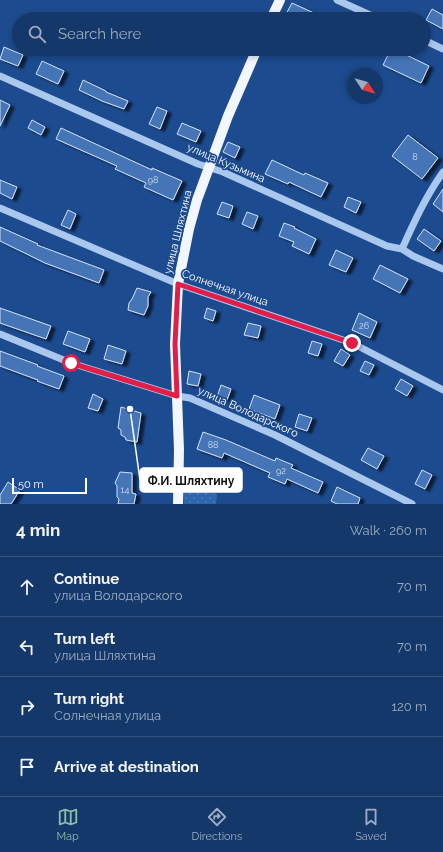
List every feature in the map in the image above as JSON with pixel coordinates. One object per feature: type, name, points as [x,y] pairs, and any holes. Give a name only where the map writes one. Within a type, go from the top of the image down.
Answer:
[{"type":"main road","points":[[274,12],[280,0]]},
{"type":"main road","name":"улица Шляхтина","points":[[178,504],[179,450],[175,344],[178,284],[189,229],[197,200],[228,116],[254,56]]},
{"type":"street","points":[[338,0],[364,12]]},
{"type":"street","points":[[431,43],[443,49]]},
{"type":"street","name":"улица Кузьмина","points":[[0,76],[208,167],[223,172],[387,246],[402,249],[412,256],[443,269]]},
{"type":"street","points":[[402,249],[435,183],[443,172]]},
{"type":"street","name":"Солнечная улица","points":[[0,208],[178,284],[352,343],[443,390]]},
{"type":"street","name":"улица Володарского","points":[[0,334],[71,363],[177,396],[190,398],[275,435],[412,504]]},
{"type":"shaded area","points":[[183,489],[217,494],[216,504],[184,504]]},
{"type":"building","points":[[292,3],[312,12],[287,12]]},
{"type":"building","points":[[432,9],[443,15],[443,29],[431,23],[430,12]]},
{"type":"building","points":[[4,47],[12,50],[12,56],[23,56],[18,66],[0,59]]},
{"type":"building","points":[[388,56],[408,56],[429,66],[421,83],[383,65]]},
{"type":"building","points":[[42,61],[64,71],[58,84],[36,74]]},
{"type":"building","points":[[83,80],[128,101],[124,109],[79,90]]},
{"type":"building","points":[[0,100],[10,105],[0,126]]},
{"type":"building","points":[[157,107],[167,111],[160,129],[149,124]]},
{"type":"building","points":[[32,120],[45,127],[41,135],[28,128]]},
{"type":"building","points":[[182,123],[201,131],[196,142],[177,134]]},
{"type":"building","points":[[61,128],[152,170],[152,168],[182,181],[173,200],[144,187],[146,183],[115,169],[117,166],[56,139]]},
{"type":"building","points":[[408,135],[438,158],[422,179],[392,156]]},
{"type":"building","points":[[228,142],[240,147],[235,158],[223,152]]},
{"type":"building","points":[[272,160],[304,175],[305,173],[328,183],[321,197],[289,182],[288,184],[265,174]]},
{"type":"building","points":[[0,180],[17,187],[12,199],[0,193]]},
{"type":"building","points":[[443,189],[443,212],[433,204]]},
{"type":"building","points":[[348,197],[361,202],[356,213],[344,207]]},
{"type":"building","points":[[222,202],[233,206],[229,218],[217,214]]},
{"type":"building","points":[[68,210],[76,214],[70,229],[61,225]]},
{"type":"building","points":[[247,212],[258,216],[253,229],[242,224]]},
{"type":"building","points":[[284,223],[295,227],[294,228],[316,239],[309,254],[292,246],[294,242],[279,236]]},
{"type":"building","points":[[0,227],[38,244],[37,245],[104,270],[99,283],[45,263],[0,241]]},
{"type":"building","points":[[424,229],[441,241],[434,251],[417,239]]},
{"type":"building","points":[[336,250],[353,258],[346,272],[329,265]]},
{"type":"building","points":[[380,265],[408,279],[400,293],[373,279]]},
{"type":"building","points":[[137,288],[151,292],[148,297],[148,306],[144,315],[128,310],[129,303]]},
{"type":"building","points":[[0,308],[51,326],[46,339],[0,323]]},
{"type":"building","points":[[207,308],[216,311],[213,321],[204,318]]},
{"type":"building","points":[[359,313],[377,322],[370,338],[352,330]]},
{"type":"building","points":[[248,323],[261,326],[258,338],[244,335]]},
{"type":"building","points":[[68,331],[90,339],[85,352],[63,344]]},
{"type":"building","points":[[312,341],[322,344],[318,356],[308,353]]},
{"type":"building","points":[[108,345],[126,351],[122,364],[104,359]]},
{"type":"building","points":[[341,349],[350,355],[343,366],[334,361]]},
{"type":"building","points":[[0,351],[64,376],[59,389],[0,366]]},
{"type":"building","points":[[365,361],[374,365],[369,375],[360,371]]},
{"type":"building","points":[[189,371],[201,374],[198,386],[187,384]]},
{"type":"building","points":[[401,379],[413,386],[407,396],[395,389]]},
{"type":"building","points":[[221,385],[231,389],[227,400],[217,397]]},
{"type":"building","points":[[93,394],[103,399],[98,411],[88,408]]},
{"type":"building","points":[[254,395],[280,405],[275,419],[249,409]]},
{"type":"building","points":[[121,407],[141,413],[137,442],[126,440],[125,437],[121,435],[121,430],[118,428]]},
{"type":"building","points":[[299,414],[312,418],[307,431],[295,427]]},
{"type":"building","points":[[203,432],[275,461],[276,458],[293,465],[291,468],[323,482],[318,493],[287,479],[285,484],[268,477],[270,473],[224,453],[222,458],[197,449]]},
{"type":"building","points":[[368,448],[384,456],[377,469],[361,460]]},
{"type":"building","points":[[422,470],[432,475],[425,489],[415,484]]},
{"type":"building","points":[[120,472],[132,473],[132,493],[136,494],[134,504],[118,504],[119,499],[117,497],[117,486],[115,483]]},
{"type":"building","points":[[8,482],[20,490],[11,504],[0,504],[0,495]]},
{"type":"building","points":[[337,487],[360,498],[358,504],[337,504],[331,501]]},
{"type":"place","name":"Ф.И. Шляхтину","points":[[130,409]]},
{"type":"route","points":[[71,363],[177,396],[175,344],[178,284],[352,343]]}]
